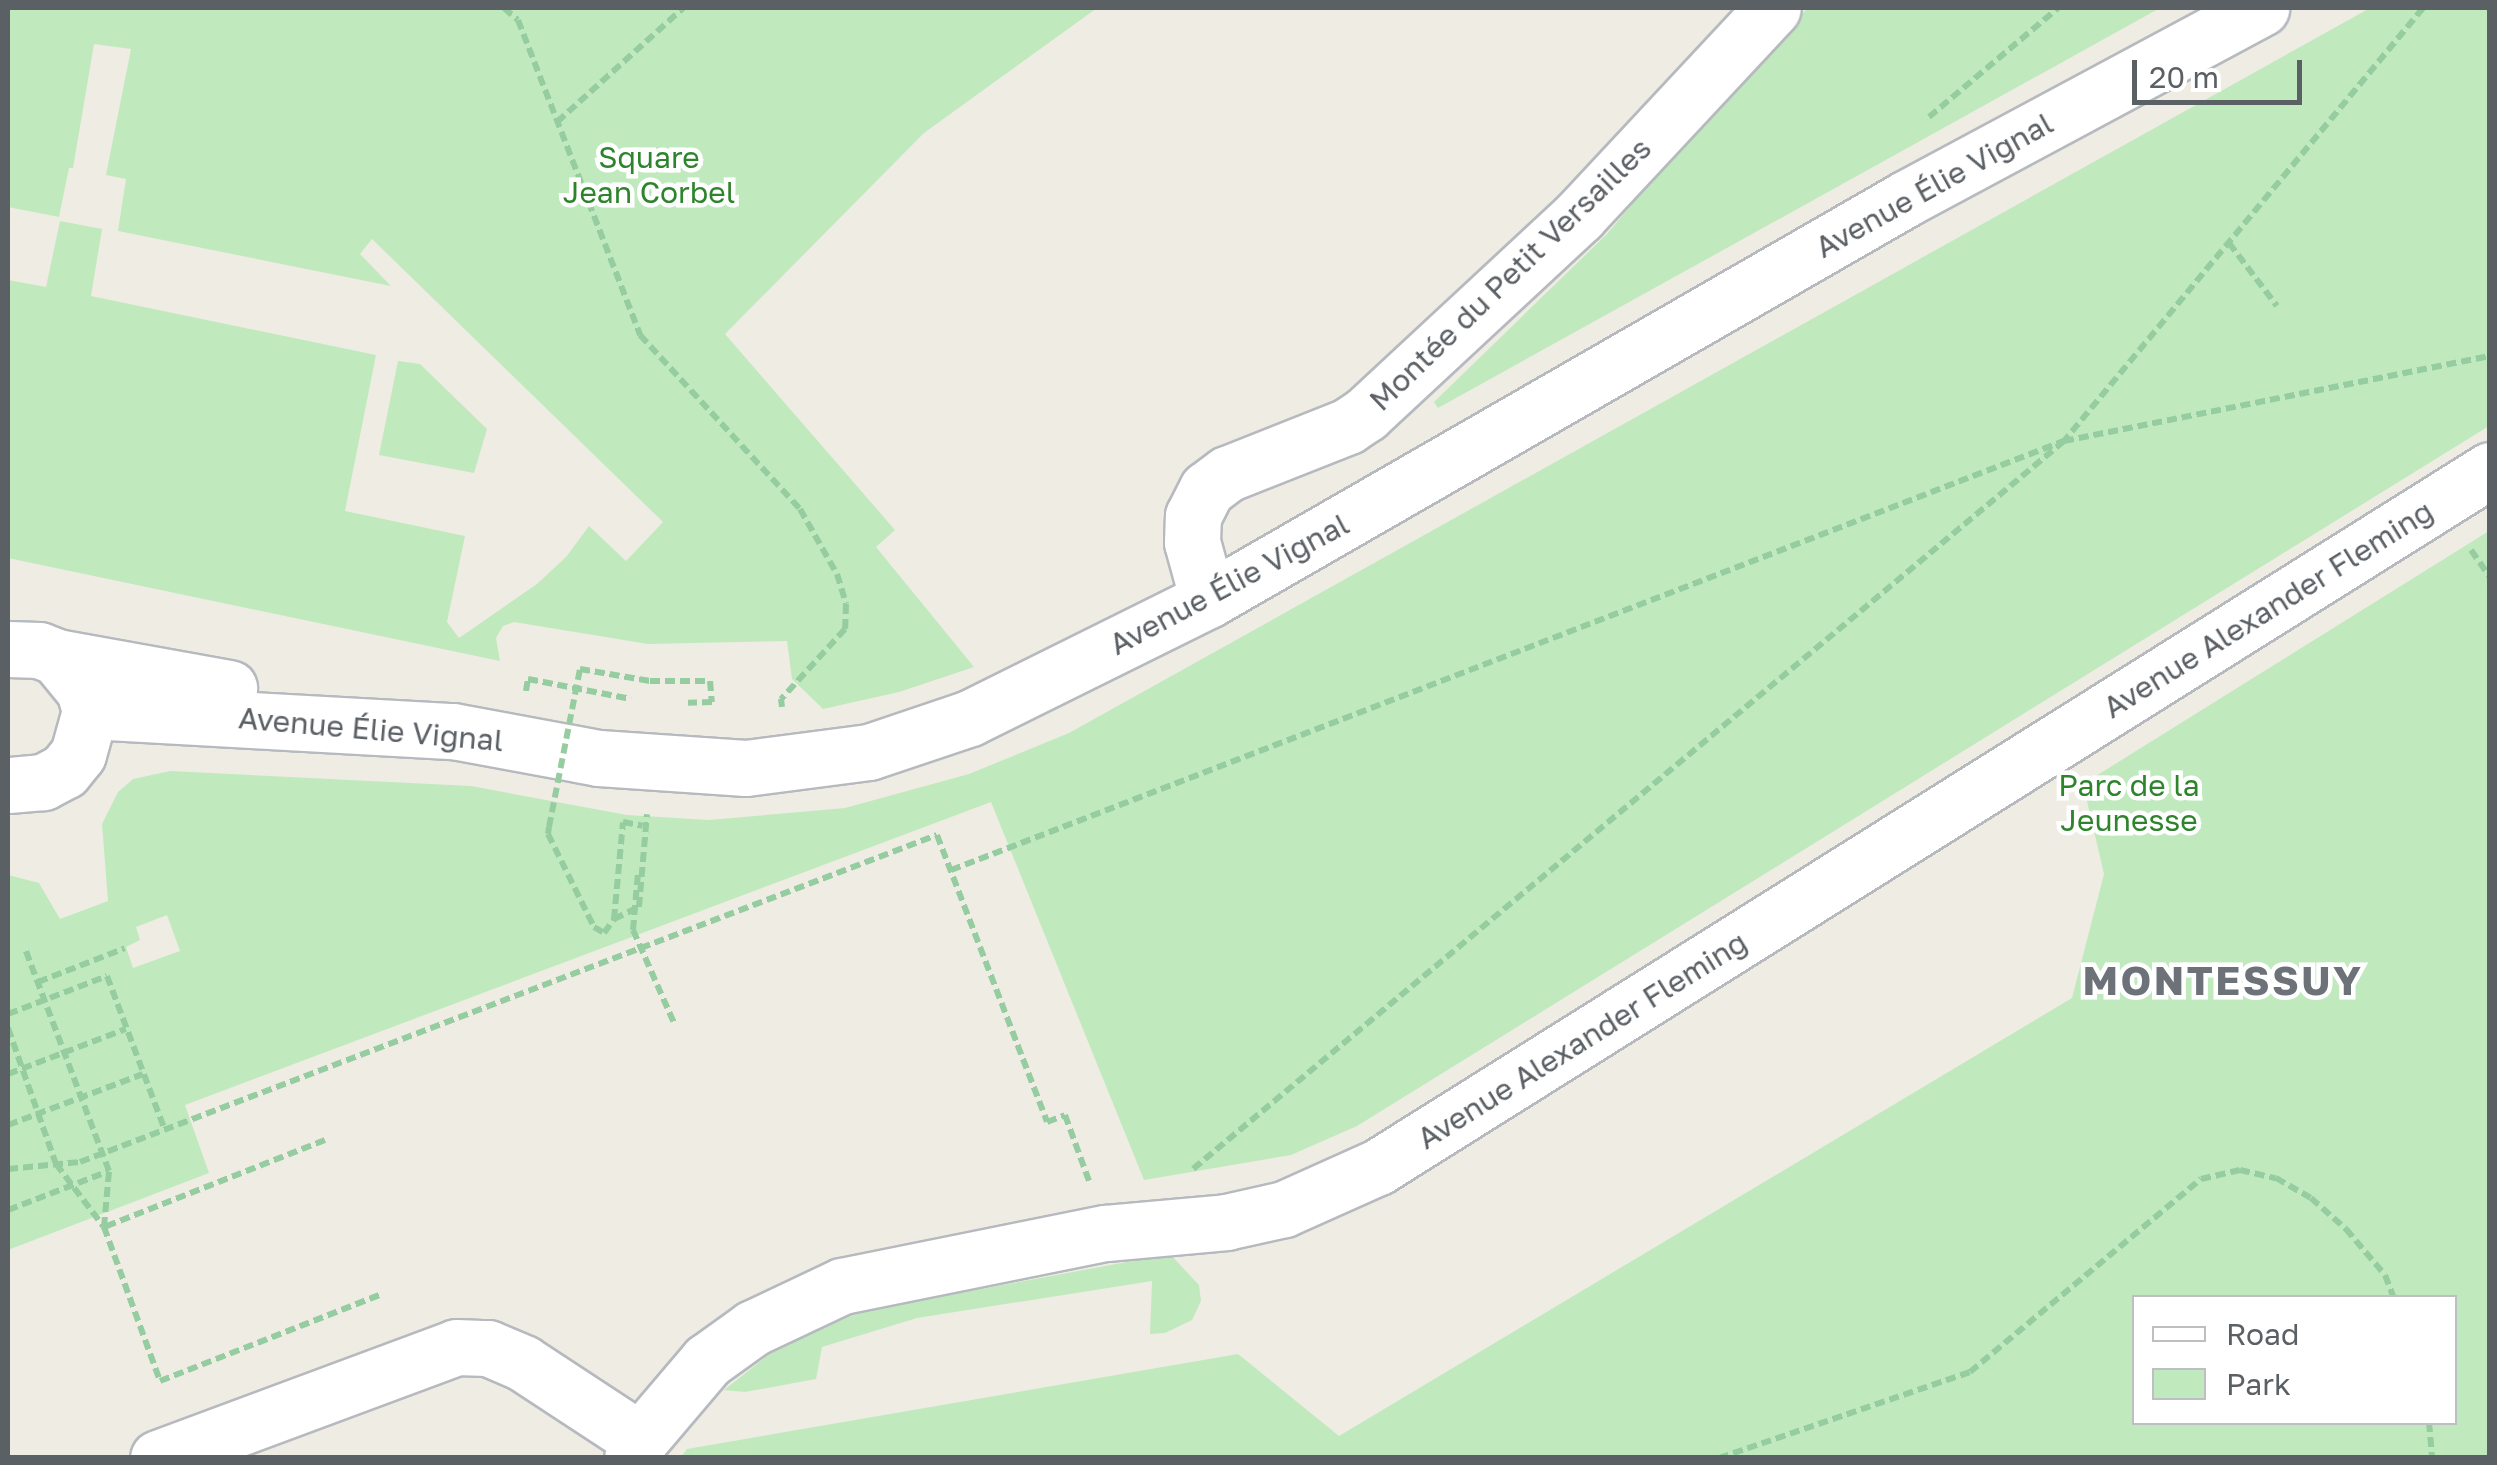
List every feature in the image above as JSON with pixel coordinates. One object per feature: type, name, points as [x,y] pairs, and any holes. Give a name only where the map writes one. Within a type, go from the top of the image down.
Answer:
[{"type":"street","name":"Montée du Petit Versailles","points":[[1208,600],[1192,542],[1193,516],[1207,489],[1227,474],[1348,426],[1366,414],[1579,216],[1772,8]]},
{"type":"street","name":"Avenue Élie Vignal","points":[[90,711],[453,731],[651,763],[746,768],[869,752],[970,718],[1208,600],[1908,198],[2261,8]]},
{"type":"street","name":"Avenue Alexander Fleming","points":[[636,1449],[707,1361],[753,1328],[842,1286],[1163,1225],[1226,1222],[1284,1209],[1378,1168],[2490,470]]},
{"type":"street","points":[[8,785],[44,782],[64,771],[78,754],[90,711],[74,672],[32,653]]},
{"type":"street","points":[[32,653],[453,731]]},
{"type":"street","points":[[158,1458],[456,1348],[488,1348],[523,1364],[636,1449]]},
{"type":"path","points":[[504,8],[518,20],[640,336],[800,509],[837,574],[846,604],[845,630],[781,698]]},
{"type":"path","points":[[558,122],[683,8]]},
{"type":"path","points":[[1921,124],[2058,8]]},
{"type":"path","points":[[1163,1225],[1196,1164],[2064,441],[2423,8]]},
{"type":"path","points":[[2228,243],[2277,306]]},
{"type":"path","points":[[951,870],[2064,441],[2490,356]]},
{"type":"path","points":[[2468,544],[2490,578]]},
{"type":"path","points":[[674,1023],[633,930],[643,824],[623,822],[614,919],[610,930],[598,932],[548,834],[580,669],[650,681],[710,681],[712,702],[676,704]]},
{"type":"path","points":[[599,693],[635,700]]},
{"type":"path","points":[[614,919],[639,907],[651,763]]},
{"type":"path","points":[[8,1168],[80,1162],[937,835],[1047,1122],[1066,1114],[1087,1174]]},
{"type":"path","points":[[38,982],[126,948]]},
{"type":"path","points":[[26,951],[109,1171],[104,1227]]},
{"type":"path","points":[[8,1014],[107,976],[165,1130]]},
{"type":"path","points":[[8,1028],[56,1164],[104,1227],[160,1381],[382,1294]]},
{"type":"path","points":[[8,1074],[126,1028]]},
{"type":"path","points":[[8,1125],[144,1074]]},
{"type":"path","points":[[104,1227],[325,1140]]},
{"type":"path","points":[[1719,1458],[1970,1372],[2201,1179],[2240,1170],[2276,1178],[2311,1198],[2346,1229],[2385,1275],[2393,1295]]},
{"type":"path","points":[[8,1210],[109,1171]]},
{"type":"path","points":[[2430,1425],[2432,1458]]},
{"type":"green space","name":"Square Jean Corbel","points":[[8,8],[1097,8],[924,133],[725,334],[895,530],[876,547],[974,667],[899,692],[823,709],[792,679],[787,641],[648,644],[514,622],[503,626],[496,638],[500,661],[8,558],[8,280],[46,287],[60,221],[102,229],[91,296],[376,355],[345,511],[465,536],[447,622],[459,638],[537,584],[566,557],[589,526],[626,561],[663,522],[372,239],[360,254],[391,286],[118,231],[126,179],[106,175],[131,49],[94,44],[73,168],[69,168],[59,217],[8,207]]},
{"type":"green space","points":[[1808,8],[2160,8],[1438,408],[1434,402],[1607,234],[1720,99]]},
{"type":"green space","points":[[2370,8],[2489,8],[2489,426],[1357,1126],[1291,1155],[1144,1180],[991,802],[185,1105],[209,1173],[8,1250],[8,875],[39,883],[60,919],[108,901],[102,824],[118,792],[133,779],[170,771],[471,786],[627,815],[709,820],[845,808],[969,774],[1069,733]],"holes":[[[167,915],[180,951],[133,968],[126,947],[140,940],[136,927]]]},
{"type":"green space","points":[[398,361],[420,364],[487,429],[474,473],[379,455]]},
{"type":"green space","name":"Parc de la Jeunesse","points":[[2489,531],[2489,1457],[681,1457],[687,1449],[1238,1354],[1339,1436],[2072,998],[2104,874],[2083,784]]},
{"type":"green space","points":[[1170,1254],[1199,1285],[1201,1301],[1192,1320],[1165,1333],[1150,1334],[1152,1281],[917,1318],[822,1347],[816,1379],[745,1392],[724,1390],[776,1349],[862,1311]]},
{"type":"district","name":"MONTESSUY","points":[[2223,980]]}]
